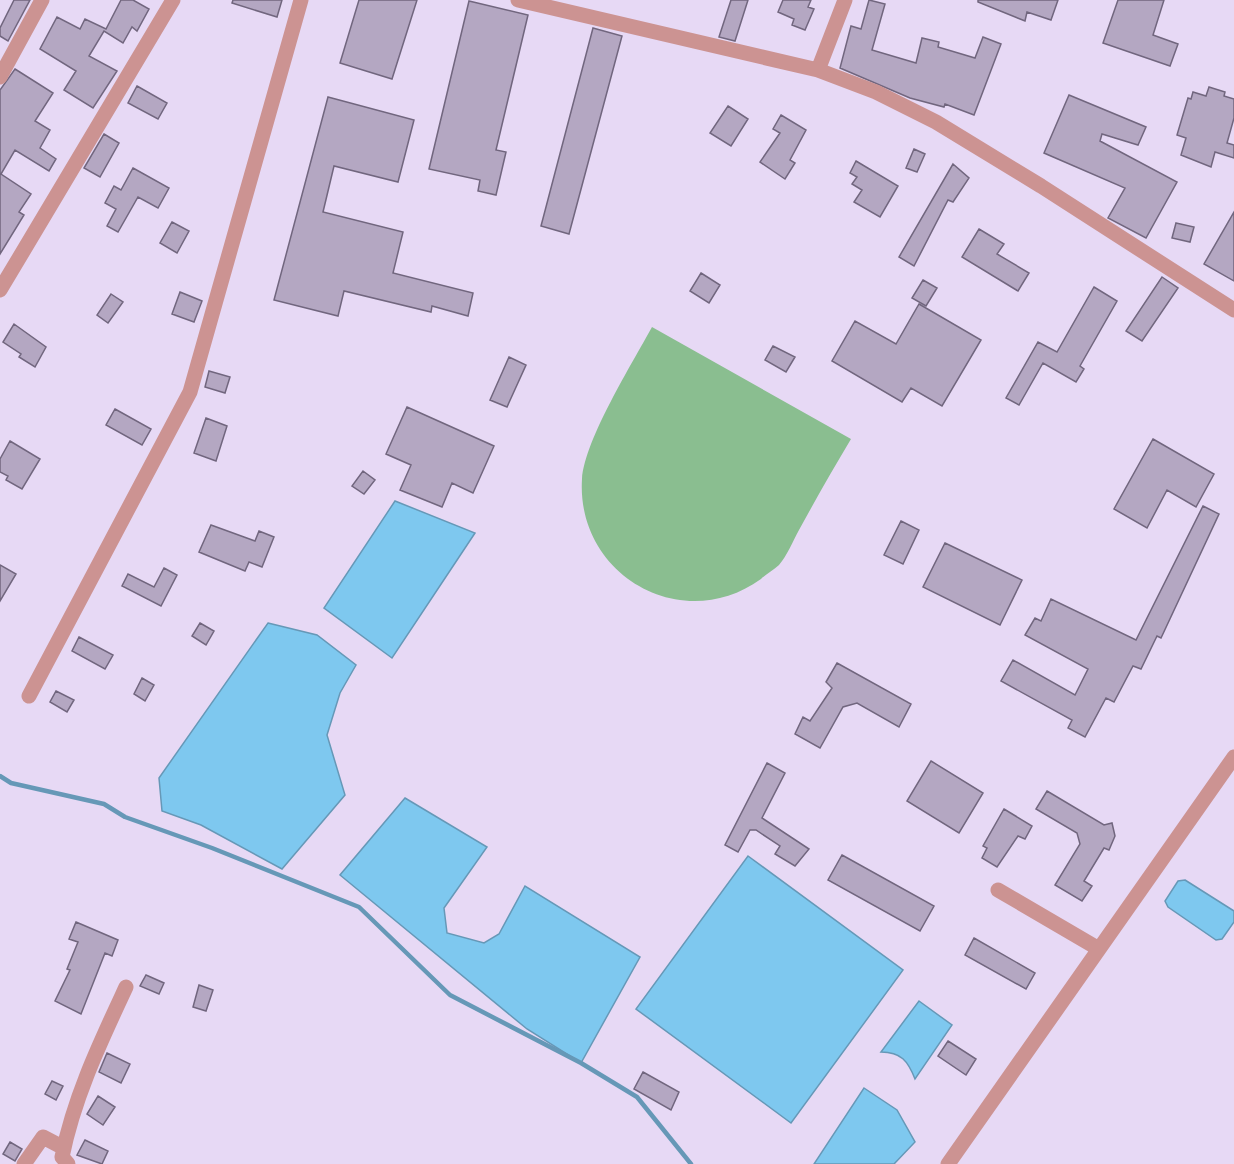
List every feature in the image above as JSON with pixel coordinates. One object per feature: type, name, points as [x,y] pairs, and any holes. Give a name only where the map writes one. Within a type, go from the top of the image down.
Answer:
[{"type":"street","points":[[0,77],[42,0]]},
{"type":"street","points":[[0,290],[173,0]]},
{"type":"street","points":[[29,696],[190,392],[301,0]]},
{"type":"street","points":[[518,0],[818,70],[876,92],[936,122],[1041,186],[1234,310]]},
{"type":"street","points":[[818,70],[845,0]]},
{"type":"street","points":[[948,1164],[1234,757]]},
{"type":"street","points":[[998,890],[1099,950]]},
{"type":"street","points":[[68,1164],[62,1158],[71,1115],[126,987]]},
{"type":"street","points":[[24,1164],[43,1137],[64,1148]]},
{"type":"green space","points":[[652,327],[851,439],[782,561],[761,579],[730,595],[699,601],[668,598],[640,586],[615,568],[596,543],[585,513],[582,479],[591,444]]},
{"type":"water","points":[[395,501],[475,533],[392,658],[324,608]]},
{"type":"water","points":[[268,623],[317,635],[356,665],[340,693],[327,735],[345,795],[282,869],[201,825],[162,811],[159,778]]},
{"type":"water","points":[[405,798],[487,847],[444,908],[447,933],[484,943],[499,934],[525,886],[640,957],[581,1063],[527,1029],[340,875]]},
{"type":"water","points":[[748,856],[903,970],[791,1123],[636,1009]]},
{"type":"water","points":[[1185,880],[1234,911],[1234,922],[1222,939],[1216,940],[1168,907],[1165,901],[1178,881]]},
{"type":"water","points":[[919,1001],[952,1025],[915,1079],[910,1067],[903,1059],[888,1052],[881,1052]]},
{"type":"water","points":[[864,1088],[897,1110],[915,1142],[894,1164],[814,1164]]},
{"type":"building","points":[[14,0],[30,0],[8,41],[0,36],[0,28]]},
{"type":"building","points":[[121,0],[133,0],[149,9],[137,31],[132,27],[123,43],[104,31],[89,56],[117,71],[93,108],[64,90],[76,71],[40,49],[57,17],[80,29],[85,19],[106,29]]},
{"type":"building","points":[[233,0],[282,0],[277,17],[232,3]]},
{"type":"building","points":[[359,0],[417,0],[392,79],[340,63]]},
{"type":"building","points":[[731,0],[748,0],[735,41],[719,37]]},
{"type":"building","points":[[783,0],[811,0],[808,7],[814,9],[805,30],[792,25],[794,19],[778,12]]},
{"type":"building","points":[[869,0],[885,4],[872,50],[916,63],[922,38],[939,42],[938,47],[975,58],[983,37],[1001,44],[974,115],[945,104],[944,107],[910,98],[840,68],[851,26],[861,29]]},
{"type":"building","points":[[978,0],[1058,0],[1051,20],[1027,12],[1025,21],[978,2]]},
{"type":"building","points":[[1118,0],[1164,0],[1153,35],[1178,44],[1170,66],[1103,43]]},
{"type":"building","points":[[469,1],[528,15],[496,150],[506,152],[496,195],[478,191],[480,180],[429,169]]},
{"type":"building","points":[[593,28],[622,36],[569,234],[541,226]]},
{"type":"building","points":[[15,69],[53,93],[35,121],[50,130],[40,148],[56,159],[49,171],[15,150],[1,174],[31,194],[19,212],[24,215],[0,254],[0,90]]},
{"type":"building","points":[[137,86],[167,103],[158,119],[128,103]]},
{"type":"building","points":[[1209,87],[1225,92],[1224,96],[1234,99],[1234,118],[1227,143],[1234,145],[1234,158],[1215,152],[1211,167],[1181,155],[1186,138],[1177,135],[1188,98],[1191,99],[1193,92],[1206,96]]},
{"type":"building","points":[[1069,95],[1146,127],[1138,145],[1102,134],[1100,141],[1177,182],[1146,238],[1108,218],[1125,188],[1044,153]]},
{"type":"building","points":[[328,97],[414,120],[398,182],[334,166],[323,212],[403,232],[393,273],[473,293],[468,316],[432,306],[431,312],[344,291],[338,316],[274,300]]},
{"type":"building","points":[[728,106],[748,119],[731,146],[710,133]]},
{"type":"building","points":[[781,115],[806,130],[790,160],[795,163],[785,179],[760,162],[780,133],[773,129]]},
{"type":"building","points":[[104,134],[119,143],[100,177],[84,168]]},
{"type":"building","points":[[914,149],[925,154],[917,172],[906,168]]},
{"type":"building","points":[[856,161],[898,186],[880,217],[854,202],[862,190],[852,184],[857,177],[850,173]]},
{"type":"building","points":[[953,164],[969,178],[953,202],[948,200],[914,266],[899,257]]},
{"type":"building","points":[[133,168],[169,188],[158,208],[138,197],[118,232],[107,226],[116,209],[105,203],[114,186],[121,190]]},
{"type":"building","points":[[1234,212],[1234,281],[1204,264]]},
{"type":"building","points":[[172,222],[189,231],[177,253],[160,243]]},
{"type":"building","points":[[1176,223],[1194,227],[1190,242],[1172,238]]},
{"type":"building","points":[[979,229],[1004,244],[997,254],[1029,273],[1018,291],[962,257]]},
{"type":"building","points":[[701,273],[720,285],[709,303],[690,291]]},
{"type":"building","points":[[1162,277],[1178,288],[1142,341],[1126,331]]},
{"type":"building","points":[[923,280],[937,288],[926,306],[912,298]]},
{"type":"building","points":[[1094,287],[1117,301],[1080,366],[1084,369],[1076,382],[1043,363],[1019,405],[1006,398],[1038,342],[1057,352]]},
{"type":"building","points":[[180,292],[202,301],[194,322],[172,314]]},
{"type":"building","points":[[111,294],[123,302],[108,323],[97,315]]},
{"type":"building","points":[[919,304],[981,340],[942,406],[911,388],[902,402],[832,361],[855,321],[896,344]]},
{"type":"building","points":[[14,324],[46,347],[35,367],[19,357],[21,354],[3,342]]},
{"type":"building","points":[[773,346],[795,357],[786,372],[765,360]]},
{"type":"building","points":[[509,357],[526,365],[507,407],[490,400]]},
{"type":"building","points":[[209,371],[230,377],[225,393],[205,387]]},
{"type":"building","points":[[407,407],[494,446],[473,493],[452,483],[442,507],[400,490],[411,465],[386,454]]},
{"type":"building","points":[[115,409],[151,429],[142,445],[106,425]]},
{"type":"building","points":[[206,418],[227,426],[216,461],[194,453]]},
{"type":"building","points":[[1153,439],[1214,474],[1196,507],[1167,490],[1147,528],[1114,509]]},
{"type":"building","points":[[10,441],[40,459],[22,489],[6,480],[8,476],[0,472],[0,459]]},
{"type":"building","points":[[363,471],[375,480],[364,494],[352,486]]},
{"type":"building","points":[[1203,506],[1219,514],[1161,638],[1157,636],[1141,669],[1133,666],[1114,702],[1106,698],[1085,737],[1068,728],[1072,720],[1001,681],[1013,660],[1075,695],[1088,669],[1025,635],[1035,618],[1041,621],[1051,599],[1136,640]]},
{"type":"building","points":[[901,521],[919,530],[903,564],[884,555]]},
{"type":"building","points":[[211,525],[255,541],[259,531],[274,537],[262,567],[249,562],[245,571],[199,552]]},
{"type":"building","points":[[945,543],[1022,580],[1000,625],[923,587]]},
{"type":"building","points":[[0,565],[16,574],[0,601]]},
{"type":"building","points":[[164,568],[177,575],[161,606],[122,586],[128,574],[154,587]]},
{"type":"building","points":[[200,623],[214,631],[206,645],[192,636]]},
{"type":"building","points":[[79,637],[113,655],[105,669],[72,651]]},
{"type":"building","points":[[837,663],[911,704],[899,727],[857,703],[843,707],[820,748],[795,734],[803,717],[810,721],[832,688],[826,682]]},
{"type":"building","points":[[142,678],[154,685],[145,701],[134,694]]},
{"type":"building","points":[[56,691],[74,700],[67,712],[50,702]]},
{"type":"building","points":[[931,761],[983,793],[959,833],[907,801]]},
{"type":"building","points":[[767,763],[785,773],[762,818],[809,849],[795,866],[775,854],[780,846],[756,830],[750,830],[738,852],[725,845]]},
{"type":"building","points":[[1047,791],[1104,825],[1112,823],[1115,836],[1109,850],[1104,848],[1084,881],[1092,886],[1082,901],[1055,885],[1080,844],[1077,833],[1036,809]]},
{"type":"building","points":[[1004,809],[1032,826],[1025,839],[1018,836],[997,867],[982,858],[987,848],[983,846]]},
{"type":"building","points":[[842,855],[934,906],[920,931],[828,880]]},
{"type":"building","points":[[76,922],[118,940],[112,956],[105,953],[81,1014],[55,1001],[70,970],[67,969],[78,942],[69,939]]},
{"type":"building","points":[[974,938],[1035,973],[1026,989],[965,955]]},
{"type":"building","points":[[146,975],[164,983],[159,994],[140,986]]},
{"type":"building","points":[[199,985],[213,990],[206,1011],[193,1007]]},
{"type":"building","points":[[948,1041],[976,1059],[966,1075],[938,1056]]},
{"type":"building","points":[[107,1053],[130,1064],[121,1083],[99,1072]]},
{"type":"building","points":[[643,1072],[679,1092],[671,1110],[634,1089]]},
{"type":"building","points":[[52,1081],[63,1086],[56,1100],[45,1094]]},
{"type":"building","points":[[98,1096],[115,1107],[103,1125],[87,1114]]},
{"type":"building","points":[[85,1140],[108,1151],[102,1164],[77,1155]]},
{"type":"building","points":[[10,1142],[22,1149],[15,1161],[3,1154]]},
{"type":"waterway","points":[[0,776],[11,783],[104,804],[125,817],[212,848],[359,907],[450,995],[581,1063],[637,1097],[691,1164]]}]
